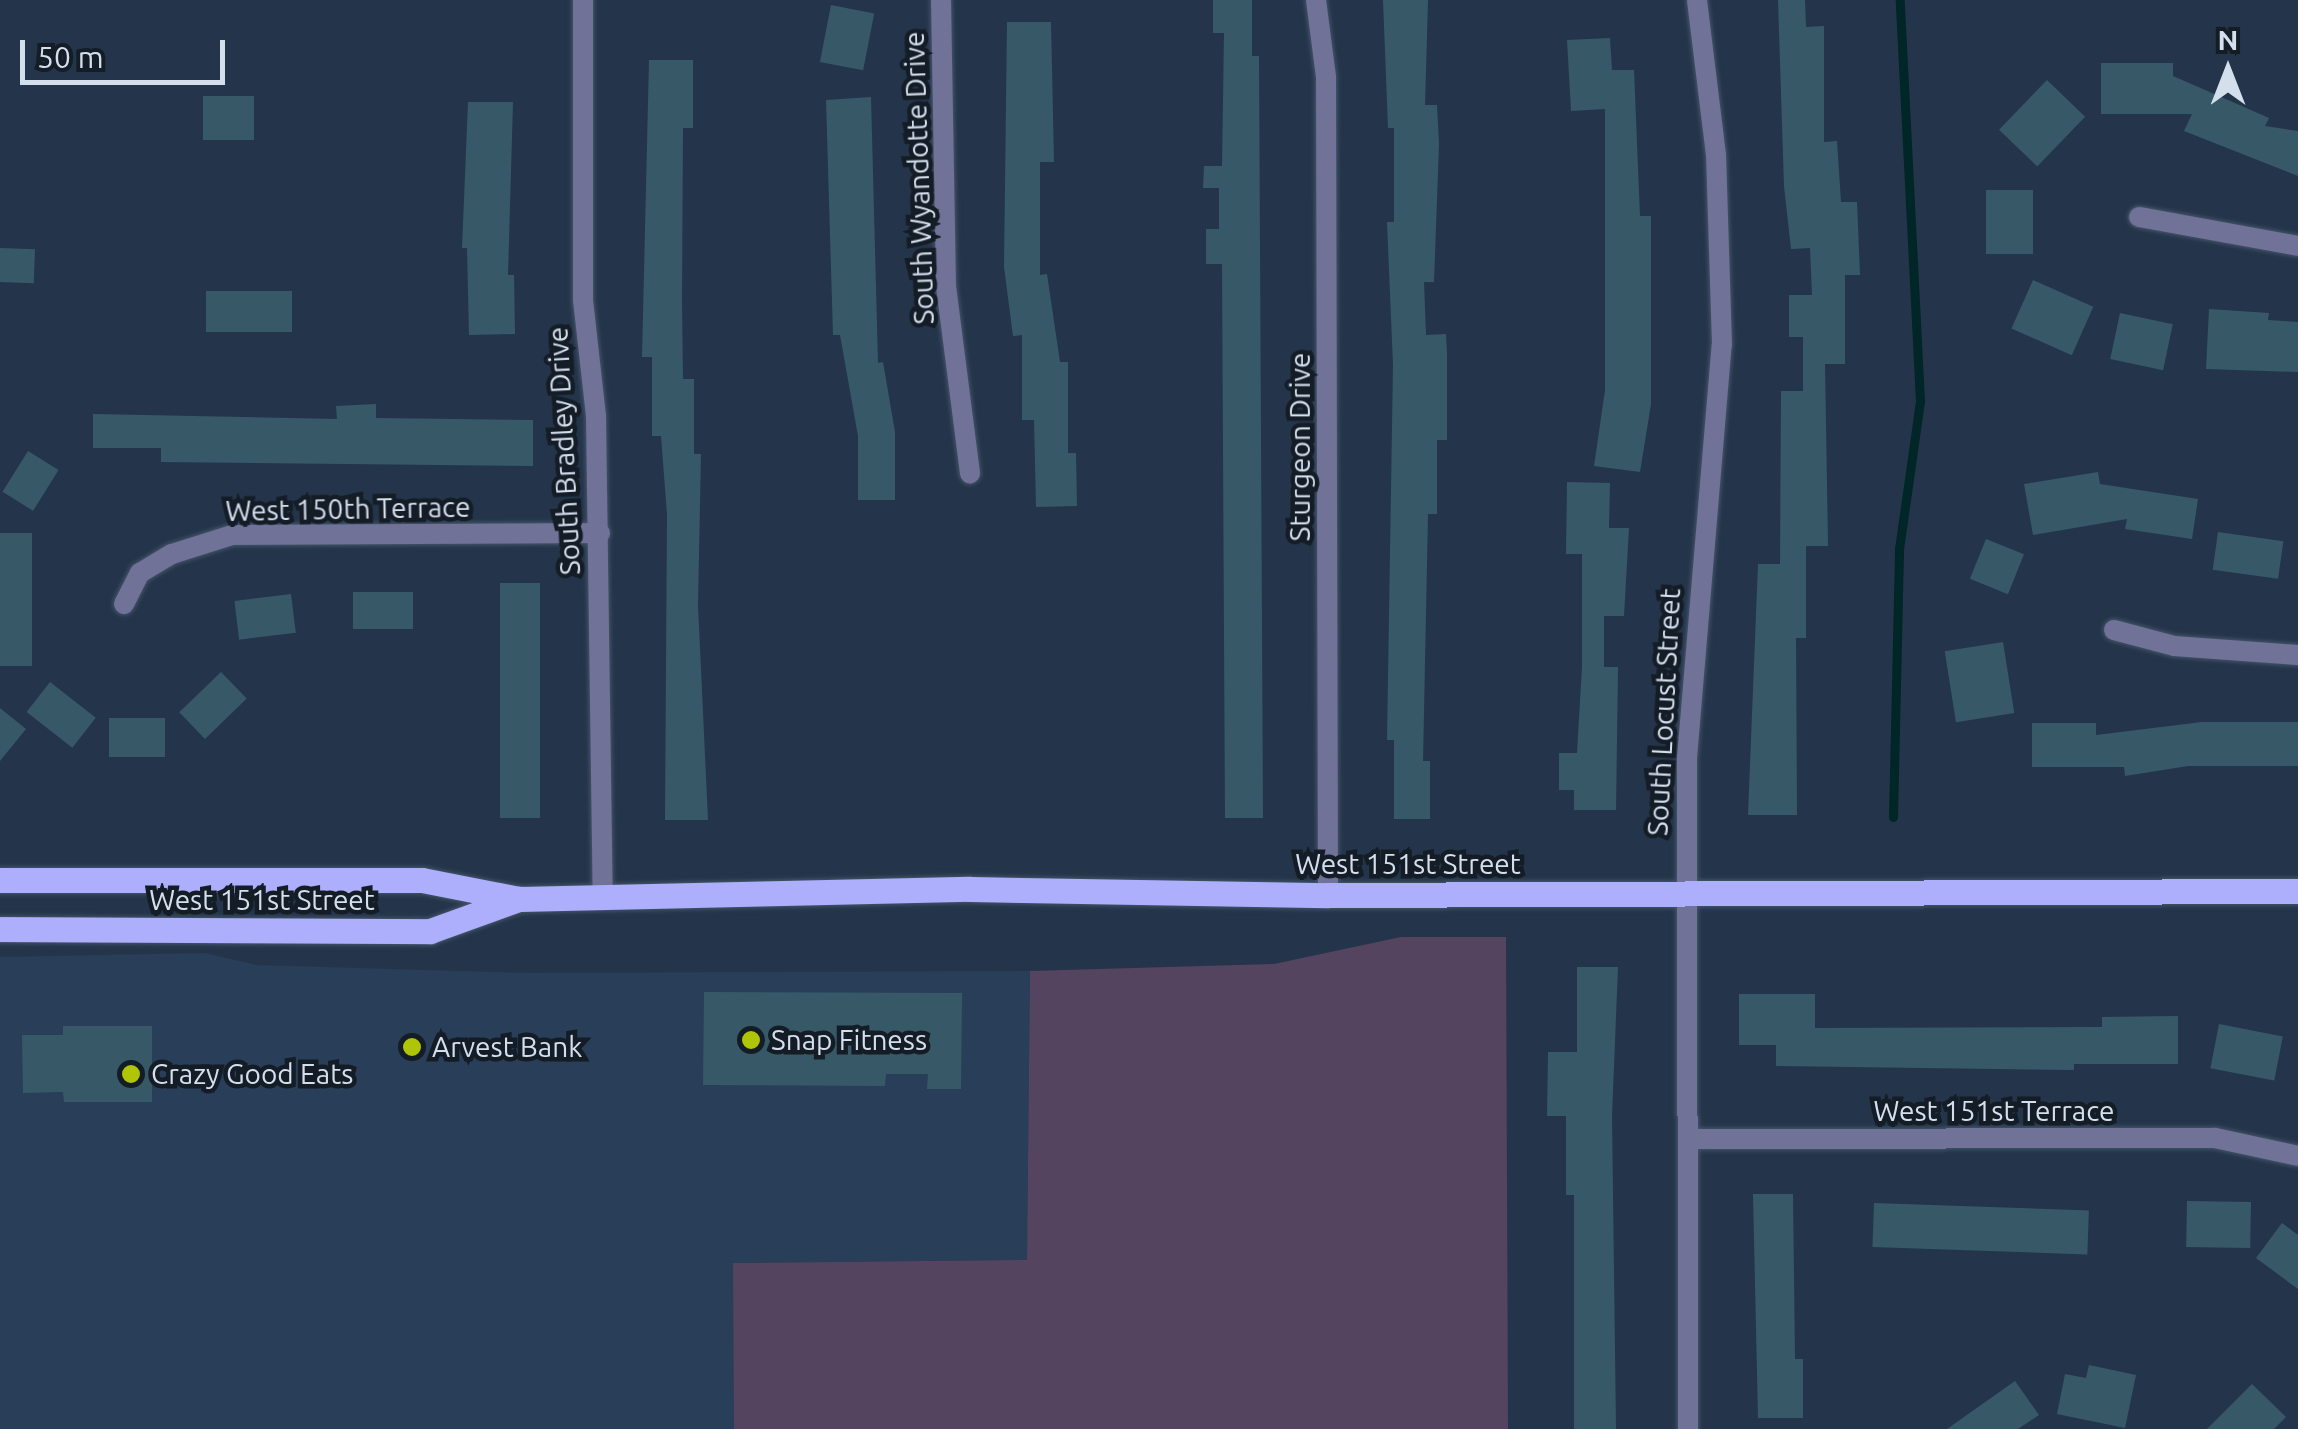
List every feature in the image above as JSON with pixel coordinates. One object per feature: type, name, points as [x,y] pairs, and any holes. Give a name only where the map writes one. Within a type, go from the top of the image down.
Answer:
[{"type":"main road","name":"West 151st Street","points":[[0,880],[422,880],[519,900],[970,888],[1328,896],[2298,892]]},
{"type":"main road","name":"West 151st Street","points":[[0,930],[430,930],[519,900]]},
{"type":"street","name":"South Bradley Drive","points":[[583,0],[583,300],[600,533],[604,898]]},
{"type":"street","name":"South Wyandotte Drive","points":[[940,0],[946,286],[970,473]]},
{"type":"street","name":"Sturgeon Drive","points":[[1316,0],[1326,77],[1328,896]]},
{"type":"street","name":"South Locust Street","points":[[1688,1429],[1684,894],[1693,636],[1722,345],[1716,155],[1697,0]]},
{"type":"street","points":[[2138,217],[2298,246]]},
{"type":"street","name":"West 150th Terrace","points":[[124,604],[140,573],[172,554],[232,536],[600,533]]},
{"type":"street","points":[[2114,630],[2174,646],[2298,655]]},
{"type":"street","name":"West 151st Terrace","points":[[1688,1139],[2215,1138],[2298,1156]]},
{"type":"shaded area","points":[[1401,937],[1506,937],[1508,1429],[734,1429],[733,1263],[1027,1260],[1030,971],[1274,964]]},
{"type":"shaded area","points":[[205,953],[256,965],[528,973],[1030,971],[1027,1260],[734,1263],[734,1429],[0,1429],[0,957]]},
{"type":"building","points":[[1213,0],[1252,0],[1252,56],[1259,56],[1263,818],[1225,818],[1222,264],[1206,264],[1206,229],[1219,229],[1219,188],[1203,188],[1204,166],[1222,166],[1224,33],[1213,33]]},
{"type":"building","points":[[1383,0],[1428,0],[1425,105],[1437,105],[1434,282],[1424,282],[1426,335],[1446,334],[1447,440],[1437,440],[1437,514],[1428,514],[1423,761],[1430,761],[1430,819],[1394,819],[1394,740],[1387,740],[1393,365],[1387,222],[1394,222],[1394,128],[1388,128]]},
{"type":"building","points":[[1778,0],[1805,0],[1806,27],[1824,26],[1824,142],[1837,141],[1841,202],[1857,202],[1860,275],[1845,275],[1845,364],[1825,364],[1828,546],[1806,546],[1806,638],[1796,638],[1797,815],[1748,815],[1758,564],[1780,564],[1781,391],[1803,391],[1803,337],[1789,337],[1789,295],[1812,295],[1810,248],[1791,249],[1784,186]]},
{"type":"building","points":[[831,5],[874,13],[863,70],[820,62]]},
{"type":"building","points":[[1007,22],[1051,22],[1054,162],[1040,162],[1040,275],[1047,274],[1060,362],[1068,362],[1068,453],[1076,453],[1077,506],[1036,507],[1034,420],[1022,420],[1022,335],[1013,336],[1004,267]]},
{"type":"building","points":[[1610,38],[1612,70],[1634,70],[1640,216],[1651,216],[1651,404],[1640,472],[1594,466],[1605,390],[1605,109],[1571,111],[1567,40]]},
{"type":"building","points":[[649,60],[693,60],[693,128],[683,128],[683,379],[694,379],[694,454],[701,454],[698,605],[708,820],[665,820],[667,514],[661,436],[652,436],[652,357],[642,357]]},
{"type":"building","points":[[2101,63],[2173,63],[2173,76],[2269,118],[2265,126],[2298,131],[2298,176],[2184,131],[2192,114],[2101,114]]},
{"type":"building","points":[[2047,80],[2085,117],[2037,166],[1999,130]]},
{"type":"building","points":[[203,96],[254,96],[254,140],[203,140]]},
{"type":"building","points":[[871,97],[878,363],[883,362],[895,432],[895,500],[858,500],[858,436],[840,335],[833,335],[826,100]]},
{"type":"building","points":[[468,102],[513,102],[508,275],[514,275],[515,334],[469,335],[467,248],[462,248]]},
{"type":"building","points":[[1986,190],[2033,190],[2033,254],[1986,254]]},
{"type":"building","points":[[0,248],[35,249],[34,283],[0,282]]},
{"type":"building","points":[[2033,280],[2093,307],[2072,355],[2011,328]]},
{"type":"building","points":[[206,291],[292,291],[292,332],[206,332]]},
{"type":"building","points":[[2209,309],[2269,313],[2268,320],[2298,322],[2298,372],[2206,369]]},
{"type":"building","points":[[2120,313],[2173,324],[2163,370],[2110,359]]},
{"type":"building","points":[[376,404],[376,418],[533,420],[533,466],[161,462],[161,448],[93,448],[93,414],[337,419],[336,406]]},
{"type":"building","points":[[28,451],[59,470],[33,511],[3,492]]},
{"type":"building","points":[[2098,472],[2100,484],[2198,499],[2192,539],[2125,529],[2127,519],[2033,535],[2024,484]]},
{"type":"building","points":[[1567,482],[1610,483],[1609,528],[1629,528],[1624,616],[1604,616],[1604,667],[1618,667],[1616,810],[1574,810],[1574,790],[1559,790],[1559,753],[1577,753],[1582,667],[1582,554],[1566,554]]},
{"type":"building","points":[[2218,532],[2283,541],[2278,579],[2213,570]]},
{"type":"building","points":[[0,533],[32,533],[32,666],[0,666]]},
{"type":"building","points":[[1986,539],[2024,554],[2008,594],[1970,579]]},
{"type":"building","points":[[500,583],[540,583],[540,818],[500,818]]},
{"type":"building","points":[[353,592],[413,592],[413,629],[353,629]]},
{"type":"building","points":[[291,594],[296,633],[239,640],[234,601]]},
{"type":"building","points":[[2003,642],[2014,713],[1956,722],[1945,651]]},
{"type":"building","points":[[221,672],[247,699],[205,739],[179,712]]},
{"type":"building","points":[[50,682],[96,718],[72,748],[27,712]]},
{"type":"building","points":[[0,708],[26,729],[0,761]]},
{"type":"building","points":[[109,718],[165,718],[165,757],[109,757]]},
{"type":"building","points":[[2202,722],[2298,722],[2298,766],[2188,766],[2125,776],[2124,767],[2032,767],[2032,723],[2096,723],[2096,735]]},
{"type":"building","points":[[1577,967],[1618,967],[1612,1116],[1616,1429],[1574,1429],[1574,1195],[1566,1195],[1566,1116],[1547,1116],[1548,1052],[1577,1052]]},
{"type":"building","points":[[704,992],[962,993],[961,1089],[927,1089],[928,1074],[886,1074],[885,1086],[703,1085]]},
{"type":"building","points":[[1739,994],[1815,994],[1815,1028],[2102,1027],[2102,1017],[2178,1016],[2178,1064],[2074,1064],[2074,1070],[1776,1066],[1776,1045],[1739,1045]]},
{"type":"building","points":[[2219,1024],[2283,1036],[2274,1081],[2210,1068]]},
{"type":"building","points":[[63,1026],[152,1026],[152,1102],[64,1102],[63,1092],[23,1093],[22,1035],[63,1035]]},
{"type":"building","points":[[1753,1194],[1793,1194],[1795,1359],[1803,1359],[1803,1418],[1758,1418]]},
{"type":"building","points":[[2187,1201],[2251,1202],[2250,1248],[2186,1247]]},
{"type":"building","points":[[1874,1203],[2089,1211],[2087,1254],[1872,1247]]},
{"type":"building","points":[[2282,1223],[2298,1235],[2298,1289],[2256,1258]]},
{"type":"building","points":[[2089,1365],[2136,1375],[2125,1428],[2057,1414],[2065,1374],[2086,1378]]},
{"type":"building","points":[[2015,1381],[2039,1415],[2018,1429],[1947,1429]]},
{"type":"building","points":[[2252,1384],[2286,1417],[2274,1429],[2207,1429]]},
{"type":"waterway","points":[[1893,817],[1899,549],[1920,401],[1900,0]]},
{"type":"place","name":"Snap Fitness","points":[[751,1040]]},
{"type":"place","name":"Arvest Bank","points":[[412,1047]]},
{"type":"place","name":"Crazy Good Eats","points":[[131,1074]]}]
